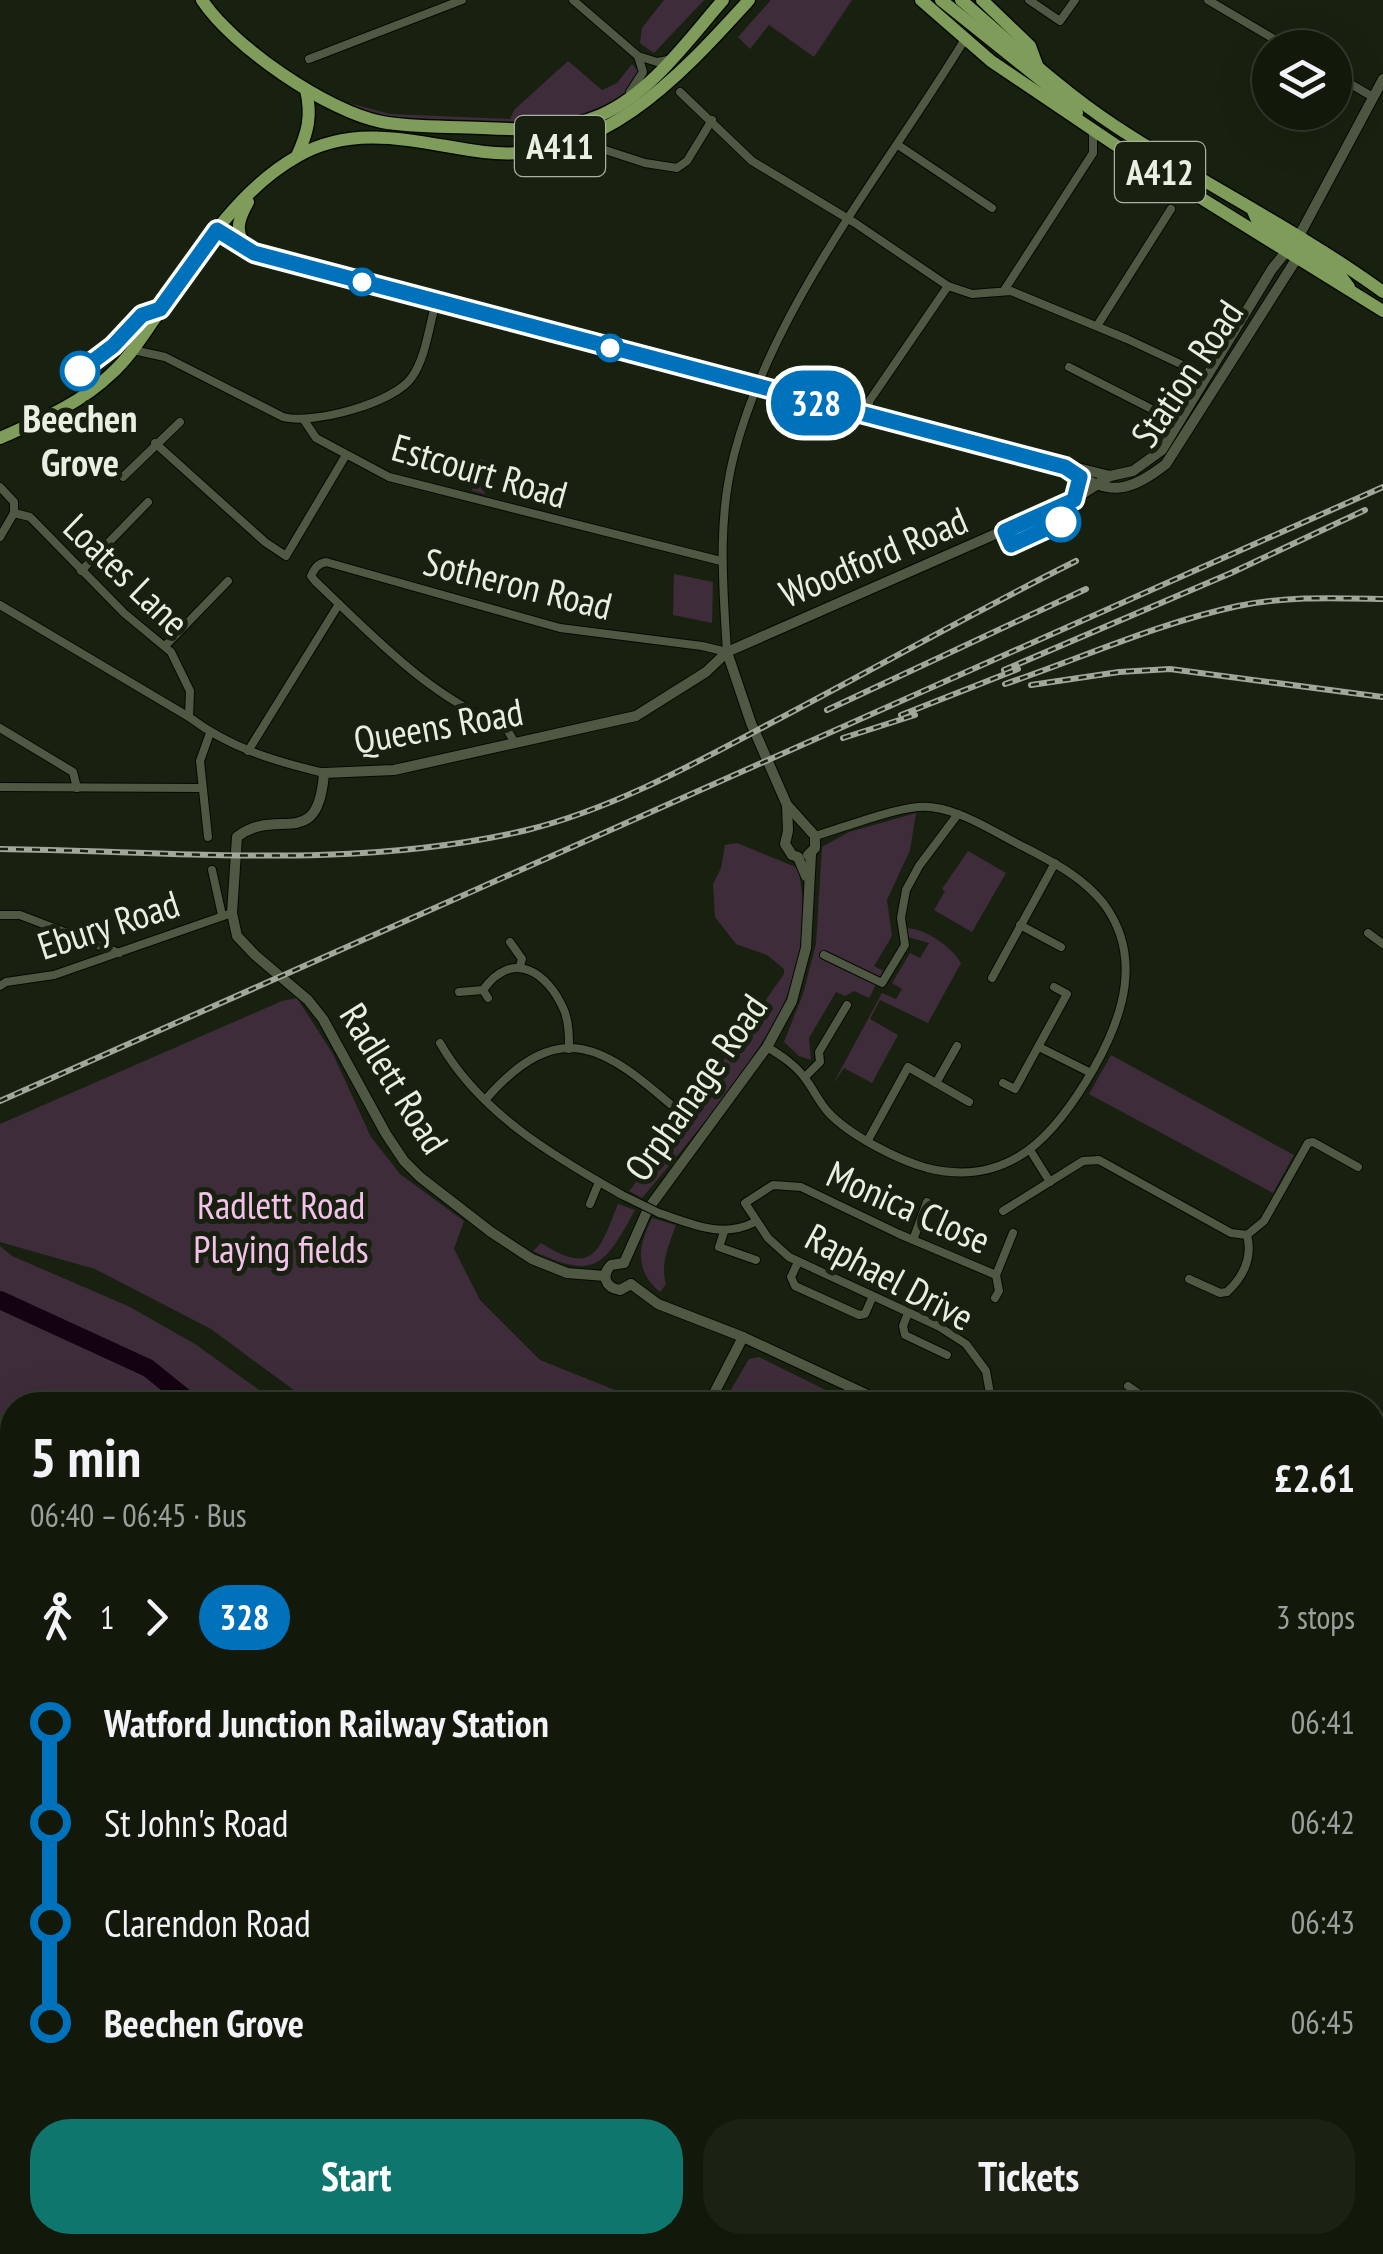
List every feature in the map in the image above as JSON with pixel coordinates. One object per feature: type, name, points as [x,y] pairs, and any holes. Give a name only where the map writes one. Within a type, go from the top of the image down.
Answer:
[{"type":"main road","name":"A411","points":[[205,4],[236,39],[306,90],[356,114],[382,122],[541,130],[582,123],[613,109],[669,60],[722,0]]},
{"type":"main road","name":"A411","points":[[0,438],[81,400],[112,374],[217,230],[256,187],[297,156],[347,138],[373,136],[498,153],[541,151],[577,142],[645,104],[748,0]]},
{"type":"main road","name":"A412","points":[[920,0],[1010,74],[1114,144],[1383,292]]},
{"type":"main road","name":"A412","points":[[941,0],[1072,105],[1089,126]]},
{"type":"main road","name":"A412","points":[[961,0],[1037,66],[1114,125],[1252,208],[1257,220],[1383,310]]},
{"type":"main road","name":"A412","points":[[982,0],[1030,46],[1037,66]]},
{"type":"main road","points":[[297,156],[307,135],[311,113],[306,90]]},
{"type":"main road","points":[[252,252],[239,238],[237,229],[256,187]]},
{"type":"street","points":[[309,59],[462,0]]},
{"type":"street","points":[[573,0],[638,56],[643,66],[640,78],[613,109]]},
{"type":"street","points":[[1028,0],[1060,22],[1075,0]]},
{"type":"street","points":[[1208,0],[1259,30]]},
{"type":"street","points":[[727,652],[720,561],[734,456],[758,388],[798,301],[965,38]]},
{"type":"street","points":[[638,56],[657,62],[669,60]]},
{"type":"street","points":[[1294,246],[1383,79]]},
{"type":"street","points":[[1352,84],[1373,97]]},
{"type":"street","points":[[680,92],[752,161],[948,286],[978,294],[1005,289],[1206,376]]},
{"type":"street","points":[[605,150],[676,168],[687,161],[712,120]]},
{"type":"street","points":[[1089,126],[1093,153]]},
{"type":"street","points":[[1005,289],[1093,153],[1114,144]]},
{"type":"street","points":[[898,145],[992,208]]},
{"type":"street","points":[[1097,326],[1172,209]]},
{"type":"street","points":[[217,230],[252,252],[1065,467]]},
{"type":"street","name":"Station Road","points":[[1065,467],[1110,476],[1134,471],[1162,450],[1206,376],[1294,246]]},
{"type":"street","name":"Station Road","points":[[1065,467],[1110,490],[1145,481],[1166,464],[1294,246]]},
{"type":"street","points":[[865,416],[870,400],[948,286]]},
{"type":"street","points":[[304,420],[375,402],[399,391],[412,377],[420,358],[436,302]]},
{"type":"street","name":"Estcourt Road","points":[[133,350],[165,357],[283,418],[304,420],[316,438],[388,476],[720,561]]},
{"type":"street","points":[[1069,367],[1179,423]]},
{"type":"street","points":[[123,477],[180,422]]},
{"type":"street","points":[[155,443],[265,542],[286,556],[346,455]]},
{"type":"street","name":"Woodford Road","points":[[727,652],[1074,500],[1110,476]]},
{"type":"street","points":[[1074,500],[1080,477]]},
{"type":"street","name":"Loates Lane","points":[[0,487],[14,502],[14,512],[30,517],[80,571],[165,646],[188,683],[192,704],[189,717]]},
{"type":"street","points":[[80,571],[148,502]]},
{"type":"street","points":[[0,537],[14,512]]},
{"type":"street","name":"Sotheron Road","points":[[339,604],[311,576],[318,564],[326,562],[560,628],[727,652]]},
{"type":"street","points":[[165,646],[228,581]]},
{"type":"street","points":[[248,752],[339,604],[433,687],[467,711],[505,726],[514,743]]},
{"type":"street","name":"Queens Road","points":[[0,606],[210,733],[248,752],[324,772],[394,770],[636,716],[706,672],[727,652]]},
{"type":"street","name":"Orphanage Road","points":[[624,1263],[654,1200],[767,1046],[792,1001],[802,966],[810,917],[810,854],[816,836],[787,805],[752,724],[727,652]]},
{"type":"street","points":[[0,728],[72,772],[77,788]]},
{"type":"street","points":[[208,838],[200,755],[210,733]]},
{"type":"street","points":[[227,914],[238,838],[246,831],[312,816],[321,801],[324,772]]},
{"type":"street","points":[[0,787],[201,788]]},
{"type":"street","name":"Orphanage Road","points":[[787,805],[784,844],[798,857],[808,881]]},
{"type":"street","points":[[767,1046],[805,1078],[834,1118],[904,1160],[952,1172],[993,1167],[1030,1150],[1063,1120],[1118,1023],[1126,980],[1121,942],[1105,906],[1082,880],[1055,863],[958,814],[920,807],[816,836]]},
{"type":"street","points":[[824,955],[882,983],[905,944],[901,918],[906,890],[958,814]]},
{"type":"street","points":[[788,831],[805,826]]},
{"type":"street","points":[[798,857],[810,854]]},
{"type":"street","points":[[992,978],[1055,863]]},
{"type":"street","points":[[212,870],[227,914]]},
{"type":"street","points":[[1105,906],[1114,898]]},
{"type":"street","name":"Ebury Road","points":[[0,986],[54,975],[227,914]]},
{"type":"street","name":"Radlett Road","points":[[227,914],[247,948],[308,1000],[323,1019],[386,1134],[420,1177],[532,1259],[567,1273],[605,1276]]},
{"type":"street","points":[[0,915],[20,915],[120,953]]},
{"type":"street","points":[[1020,925],[1061,947]]},
{"type":"street","points":[[1368,933],[1383,944]]},
{"type":"street","points":[[510,942],[522,959],[520,966]]},
{"type":"street","points":[[459,992],[486,994],[500,970],[520,966],[539,976],[558,998],[567,1019],[569,1049]]},
{"type":"street","points":[[1003,1083],[1016,1089],[1039,1047],[1066,994],[1054,987]]},
{"type":"street","points":[[805,1078],[820,1062],[819,1052],[847,1005]]},
{"type":"street","points":[[440,1042],[485,1100],[546,1150],[622,1196],[659,1213],[724,1232],[739,1231],[756,1222]]},
{"type":"street","points":[[936,1084],[957,1046]]},
{"type":"street","points":[[1039,1047],[1091,1073]]},
{"type":"street","points":[[485,1100],[517,1067],[548,1052],[569,1049],[610,1057],[677,1110]]},
{"type":"street","points":[[868,1140],[908,1067],[969,1102]]},
{"type":"street","points":[[1247,1236],[1264,1221],[1308,1142],[1358,1167]]},
{"type":"street","points":[[1030,1150],[1050,1182]]},
{"type":"street","points":[[1004,1211],[1083,1162],[1099,1160],[1231,1233],[1247,1236]]},
{"type":"street","points":[[590,1204],[599,1182]]},
{"type":"street","name":"Monica Close","points":[[745,1203],[774,1185],[801,1187],[996,1274]]},
{"type":"street","points":[[913,1240],[928,1202]]},
{"type":"street","name":"Raphael Drive","points":[[745,1203],[778,1248],[798,1262],[948,1332],[973,1350],[986,1371],[990,1392]]},
{"type":"street","points":[[1264,1221],[1276,1227]]},
{"type":"street","points":[[724,1232],[719,1247],[756,1260]]},
{"type":"street","name":"Monica Close","points":[[994,1298],[999,1291],[996,1274],[1013,1233]]},
{"type":"street","points":[[1189,1279],[1227,1292],[1247,1265],[1247,1236]]},
{"type":"street","points":[[798,1262],[791,1276],[795,1286],[859,1315],[865,1314],[872,1298]]},
{"type":"street","points":[[624,1263],[632,1272],[631,1284],[624,1290],[608,1285],[605,1276],[611,1265],[624,1263]]},
{"type":"street","points":[[631,1284],[658,1304],[743,1337],[861,1392]]},
{"type":"street","points":[[908,1314],[903,1326],[905,1335],[947,1355]]},
{"type":"street","points":[[715,1392],[743,1337]]},
{"type":"street","points":[[1128,1386],[1136,1392]]},
{"type":"green space","points":[[664,0],[704,0],[654,53],[640,43],[642,28]]},
{"type":"green space","points":[[771,0],[852,0],[814,57],[769,25],[750,49],[738,37]]},
{"type":"green space","points":[[568,61],[602,90],[617,83],[632,64],[638,71],[634,82],[614,101],[586,115],[546,125],[378,116],[349,103],[390,114],[510,119],[514,110]]},
{"type":"green space","points":[[480,459],[493,463],[485,494],[472,491]]},
{"type":"green space","points":[[674,574],[713,582],[712,623],[673,615]]},
{"type":"green space","points":[[916,813],[910,850],[887,900],[892,936],[874,966],[883,971],[869,998],[854,991],[845,996],[836,992],[809,1038],[811,1060],[799,1056],[784,1042],[803,994],[816,944],[822,847],[849,832]]},
{"type":"green space","points":[[737,843],[798,868],[802,922],[794,978],[780,1011],[751,1059],[642,1198],[629,1191],[784,974],[784,969],[767,955],[736,944],[715,917],[713,884],[725,845]]},
{"type":"green space","points":[[968,851],[1006,873],[972,932],[934,910],[945,891],[942,889]]},
{"type":"green space","points":[[907,928],[938,940],[961,963],[928,1023],[880,1000],[870,1019],[898,1035],[872,1083],[844,1068],[833,1084],[882,993],[896,999],[902,989],[892,983],[910,953],[920,958],[929,943],[908,937]]},
{"type":"green space","name":"Radlett Road Playing fields","points":[[297,998],[333,1054],[371,1137],[400,1174],[464,1221],[454,1249],[480,1300],[540,1360],[620,1392],[297,1392],[211,1329],[95,1269],[0,1242],[0,1124],[282,1001]]},
{"type":"green space","points":[[1111,1055],[1294,1155],[1273,1193],[1089,1094]]},
{"type":"green space","points":[[618,1204],[635,1210],[615,1245],[596,1263],[571,1265],[533,1251],[541,1243],[573,1258],[592,1254]]},
{"type":"green space","points":[[652,1218],[676,1225],[665,1261],[666,1284],[660,1292],[646,1275],[641,1257]]},
{"type":"green space","points":[[0,1246],[12,1256],[128,1306],[195,1344],[262,1392],[0,1392]]},
{"type":"green space","points":[[759,1357],[830,1392],[730,1392],[749,1359]]},
{"type":"waterway","points":[[0,1300],[148,1368],[178,1392]]},
{"type":"railway","points":[[0,1101],[1383,487]]},
{"type":"railway","points":[[1004,670],[1231,573],[1365,510]]},
{"type":"railway","points":[[0,849],[331,855],[462,843],[527,830],[621,798],[681,770],[1076,561]]},
{"type":"railway","points":[[827,710],[1086,589]]},
{"type":"railway","points":[[1005,684],[1149,631],[1238,606],[1292,599],[1383,599]]},
{"type":"railway","points":[[901,715],[1018,669]]},
{"type":"railway","points":[[1031,685],[1170,669],[1383,697]]},
{"type":"railway","points":[[843,738],[915,715]]},
{"type":"bus line","name":"328","points":[[80,371],[113,346],[142,315],[160,309],[217,230],[254,253],[1065,467],[1080,477],[1074,500],[1005,531],[1011,545],[1061,522]]},
{"type":"place","name":"Beechen Grove","points":[[80,371]]}]
